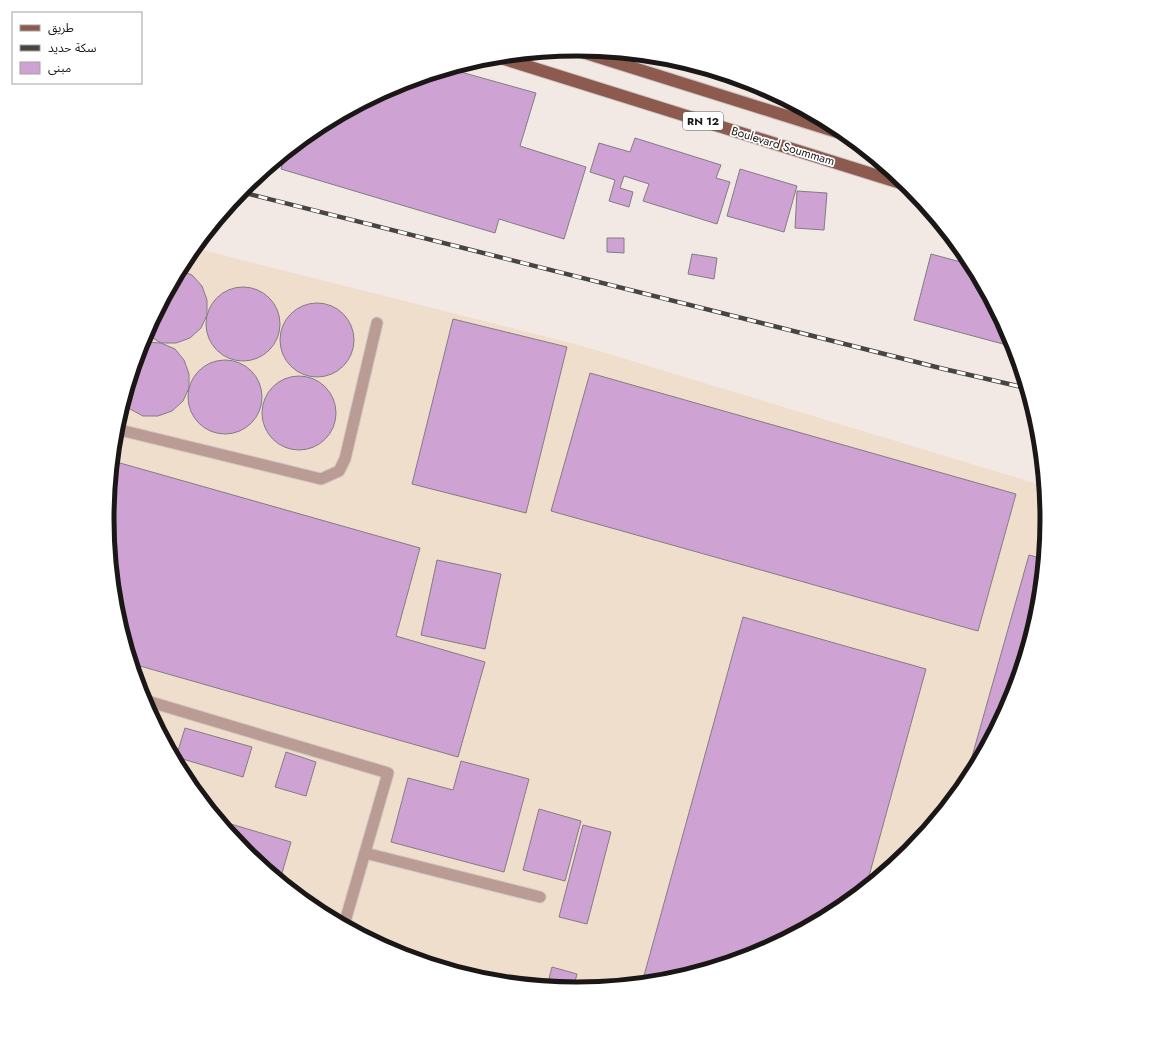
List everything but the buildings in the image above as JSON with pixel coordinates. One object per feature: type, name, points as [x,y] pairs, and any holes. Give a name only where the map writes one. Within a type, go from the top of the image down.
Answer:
[{"type":"main road","name":"RN 12","points":[[597,57],[826,128]]},
{"type":"main road","name":"Boulevard Soummam","points":[[511,61],[893,180]]},
{"type":"lane","points":[[123,431],[321,479],[339,471],[345,459],[377,323]]},
{"type":"lane","points":[[153,703],[388,773],[346,920]]},
{"type":"lane","points":[[365,853],[540,897]]},
{"type":"shaded area","points":[[201,250],[579,345],[1040,485],[1040,549],[1032,609],[1025,639],[1016,668],[993,724],[978,751],[945,801],[926,824],[883,867],[835,904],[809,920],[755,947],[697,966],[668,973],[608,981],[578,982],[547,981],[487,973],[458,966],[400,947],[346,920],[320,904],[272,867],[250,846],[210,801],[193,776],[162,724],[150,696],[130,639],[123,609],[115,549],[114,519],[118,459],[123,429],[139,370],[162,314],[177,287]]},
{"type":"railway","points":[[248,194],[944,369],[1021,387]]}]
